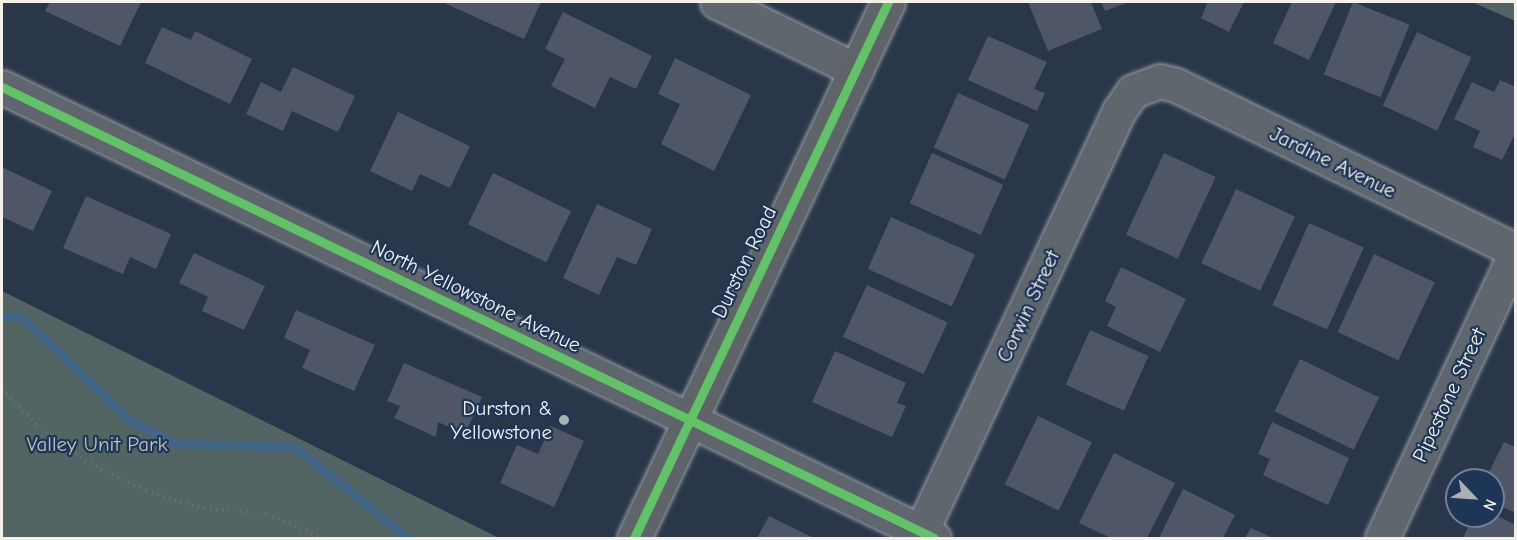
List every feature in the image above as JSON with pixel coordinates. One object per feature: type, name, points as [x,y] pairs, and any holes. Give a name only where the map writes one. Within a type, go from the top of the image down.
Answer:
[{"type":"main road","name":"Durston Road","points":[[634,538],[888,2]]},
{"type":"street","points":[[717,2],[856,70]]},
{"type":"street","name":"Jardine Avenue","points":[[1149,84],[1160,81],[1176,85],[1515,252]]},
{"type":"street","name":"Corwin Street","points":[[924,536],[1119,111],[1133,91],[1149,84]]},
{"type":"street","name":"North Yellowstone Avenue","points":[[2,87],[689,419],[924,536]]},
{"type":"street","name":"Pipestone Street","points":[[1382,538],[1515,252]]},
{"type":"path","points":[[2,389],[37,425],[85,461],[146,491],[204,509],[267,514],[315,532],[323,538]]},
{"type":"green space","points":[[1472,2],[1515,2],[1515,21]]},
{"type":"green space","name":"Valley Unit Park","points":[[2,291],[499,538],[2,538]]},
{"type":"building","points":[[50,2],[141,2],[120,46],[45,11]]},
{"type":"building","points":[[442,2],[541,2],[524,39]]},
{"type":"building","points":[[1028,2],[1091,2],[1102,29],[1048,51]]},
{"type":"building","points":[[1101,2],[1129,2],[1105,11]]},
{"type":"building","points":[[1202,2],[1244,2],[1229,32],[1201,18],[1207,4]]},
{"type":"building","points":[[1292,2],[1336,2],[1309,60],[1273,43]]},
{"type":"building","points":[[1353,2],[1410,25],[1380,97],[1324,74]]},
{"type":"building","points":[[563,12],[652,56],[636,89],[610,77],[595,108],[551,86],[565,59],[545,49]]},
{"type":"building","points":[[162,27],[191,40],[195,31],[252,59],[230,104],[145,63]]},
{"type":"building","points":[[1417,32],[1471,57],[1437,131],[1383,105]]},
{"type":"building","points":[[988,36],[1047,62],[1034,89],[1045,93],[1037,111],[968,80]]},
{"type":"building","points":[[675,58],[751,95],[714,171],[661,144],[680,104],[658,94]]},
{"type":"building","points":[[293,67],[355,96],[338,132],[292,111],[283,131],[246,114],[261,82],[281,92]]},
{"type":"building","points":[[1500,80],[1516,87],[1516,132],[1502,160],[1473,147],[1480,131],[1454,119],[1472,82],[1494,92]]},
{"type":"building","points":[[958,93],[1029,125],[1005,180],[934,148]]},
{"type":"building","points":[[398,112],[470,146],[450,188],[420,174],[412,191],[370,171]]},
{"type":"building","points":[[932,153],[1003,185],[981,235],[910,203]]},
{"type":"building","points":[[1164,153],[1216,177],[1178,259],[1126,235]]},
{"type":"building","points":[[2,167],[52,191],[33,231],[2,217]]},
{"type":"building","points":[[493,173],[571,211],[546,262],[468,224]]},
{"type":"building","points":[[1236,189],[1295,216],[1260,291],[1201,263]]},
{"type":"building","points":[[86,196],[171,234],[156,269],[130,257],[123,274],[63,248]]},
{"type":"building","points":[[597,204],[652,229],[636,265],[617,257],[599,295],[563,278]]},
{"type":"building","points":[[891,217],[975,254],[952,306],[868,269]]},
{"type":"building","points":[[1309,223],[1364,247],[1327,330],[1272,305]]},
{"type":"building","points":[[194,253],[265,286],[244,330],[202,311],[208,297],[179,283]]},
{"type":"building","points":[[1374,254],[1435,282],[1398,360],[1338,332]]},
{"type":"building","points":[[1121,267],[1186,299],[1160,352],[1107,326],[1116,307],[1105,301]]},
{"type":"building","points":[[867,285],[948,323],[924,374],[843,337]]},
{"type":"building","points":[[296,310],[375,345],[354,391],[302,368],[310,350],[284,338]]},
{"type":"building","points":[[1090,330],[1148,356],[1124,411],[1066,385]]},
{"type":"building","points":[[835,351],[906,383],[897,403],[906,406],[892,437],[812,402]]},
{"type":"building","points":[[1300,359],[1379,398],[1354,450],[1275,411]]},
{"type":"building","points":[[404,363],[482,397],[465,434],[438,422],[436,437],[394,418],[400,406],[387,401]]},
{"type":"building","points":[[1038,416],[1092,442],[1059,511],[1005,484]]},
{"type":"building","points":[[1272,422],[1349,458],[1328,505],[1263,475],[1270,459],[1258,454]]},
{"type":"building","points":[[551,426],[584,441],[554,507],[500,483],[517,445],[538,454]]},
{"type":"building","points":[[1504,442],[1516,447],[1516,513],[1505,508],[1505,468],[1491,468]]},
{"type":"building","points":[[1114,453],[1175,483],[1147,538],[1111,538],[1079,523]]},
{"type":"building","points":[[1183,489],[1235,515],[1223,538],[1159,538]]},
{"type":"building","points":[[769,516],[814,538],[757,538]]},
{"type":"building","points":[[1505,520],[1516,525],[1516,538],[1463,538],[1468,528],[1505,528]]},
{"type":"building","points":[[1251,528],[1273,538],[1245,538]]},
{"type":"waterway","points":[[2,316],[22,317],[132,422],[175,443],[295,447],[408,538]]},
{"type":"cycle path","points":[[634,538],[888,2]]},
{"type":"cycle path","points":[[2,87],[934,538]]},
{"type":"place","name":"Durston & Yellowstone","points":[[564,420]]}]
